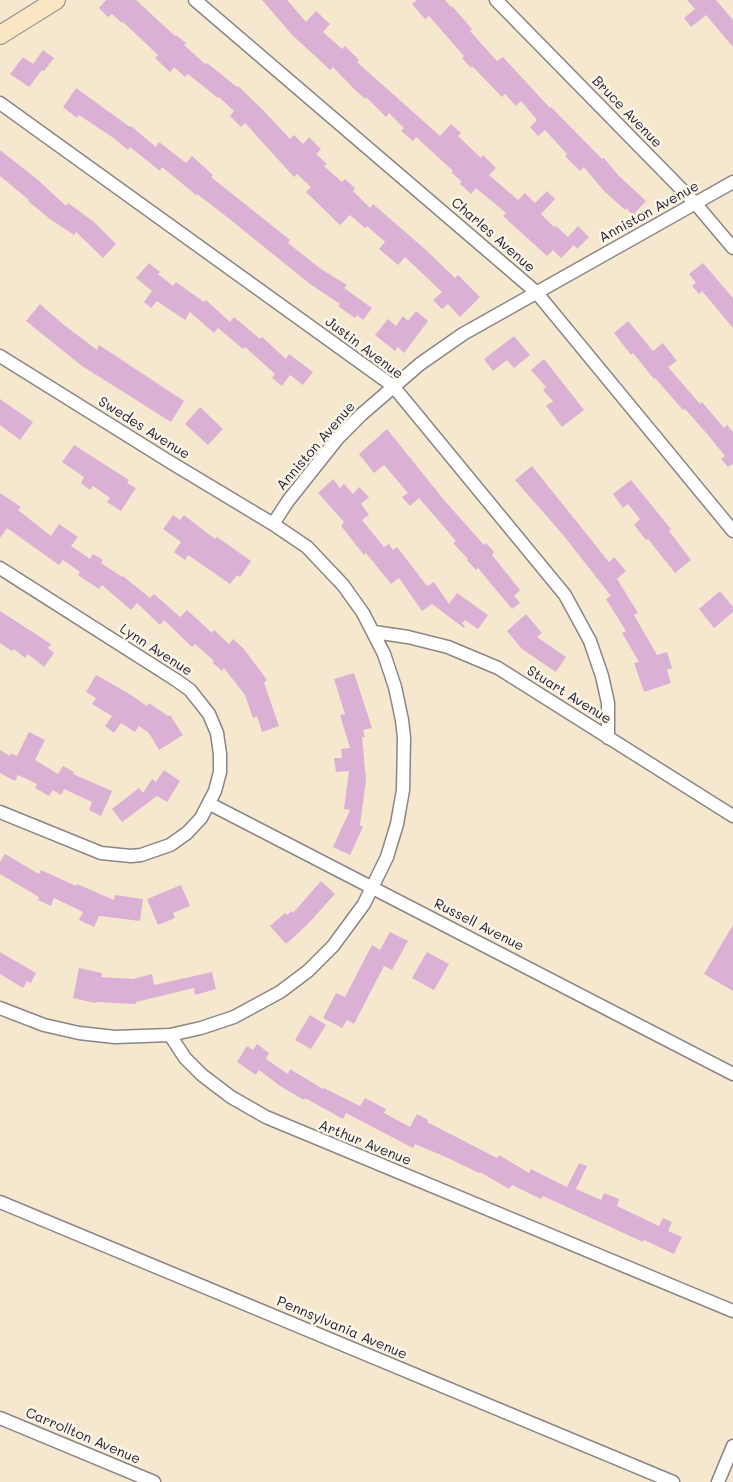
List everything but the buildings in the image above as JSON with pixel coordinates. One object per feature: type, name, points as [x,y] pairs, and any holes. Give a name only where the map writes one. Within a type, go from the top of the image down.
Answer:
[{"type":"main road","points":[[0,35],[56,0]]},
{"type":"street","name":"Charles Avenue","points":[[195,0],[536,292],[733,531]]},
{"type":"street","name":"Bruce Avenue","points":[[496,0],[695,203],[733,248]]},
{"type":"street","name":"Justin Avenue","points":[[0,103],[393,386],[565,595],[586,633],[602,676],[608,703],[608,738]]},
{"type":"street","name":"Anniston Avenue","points":[[273,524],[288,500],[338,438],[393,386],[420,364],[463,334],[733,182]]},
{"type":"street","name":"Swedes Avenue","points":[[0,356],[273,524]]},
{"type":"street","points":[[0,1008],[44,1025],[79,1033],[115,1037],[170,1035],[201,1028],[234,1017],[280,992],[308,971],[333,946],[364,904],[387,857],[397,824],[403,790],[405,755],[402,720],[395,686],[374,632],[354,598],[307,547],[273,524]]},
{"type":"street","name":"Lynn Avenue","points":[[0,568],[176,680],[198,698],[209,714],[217,733],[220,754],[218,782],[210,804],[201,818],[187,833],[170,845],[141,855],[111,855],[94,851],[0,812]]},
{"type":"street","name":"Stuart Avenue","points":[[374,632],[426,640],[465,653],[513,677],[733,816]]},
{"type":"street","name":"Russell Avenue","points":[[210,804],[733,1074]]},
{"type":"street","name":"Arthur Avenue","points":[[170,1035],[185,1058],[202,1075],[231,1097],[266,1117],[733,1311]]},
{"type":"street","name":"Pennsylvania Avenue","points":[[0,1202],[673,1482]]},
{"type":"street","name":"Carrollton Avenue","points":[[0,1418],[154,1482]]},
{"type":"street","points":[[718,1482],[733,1446]]}]
